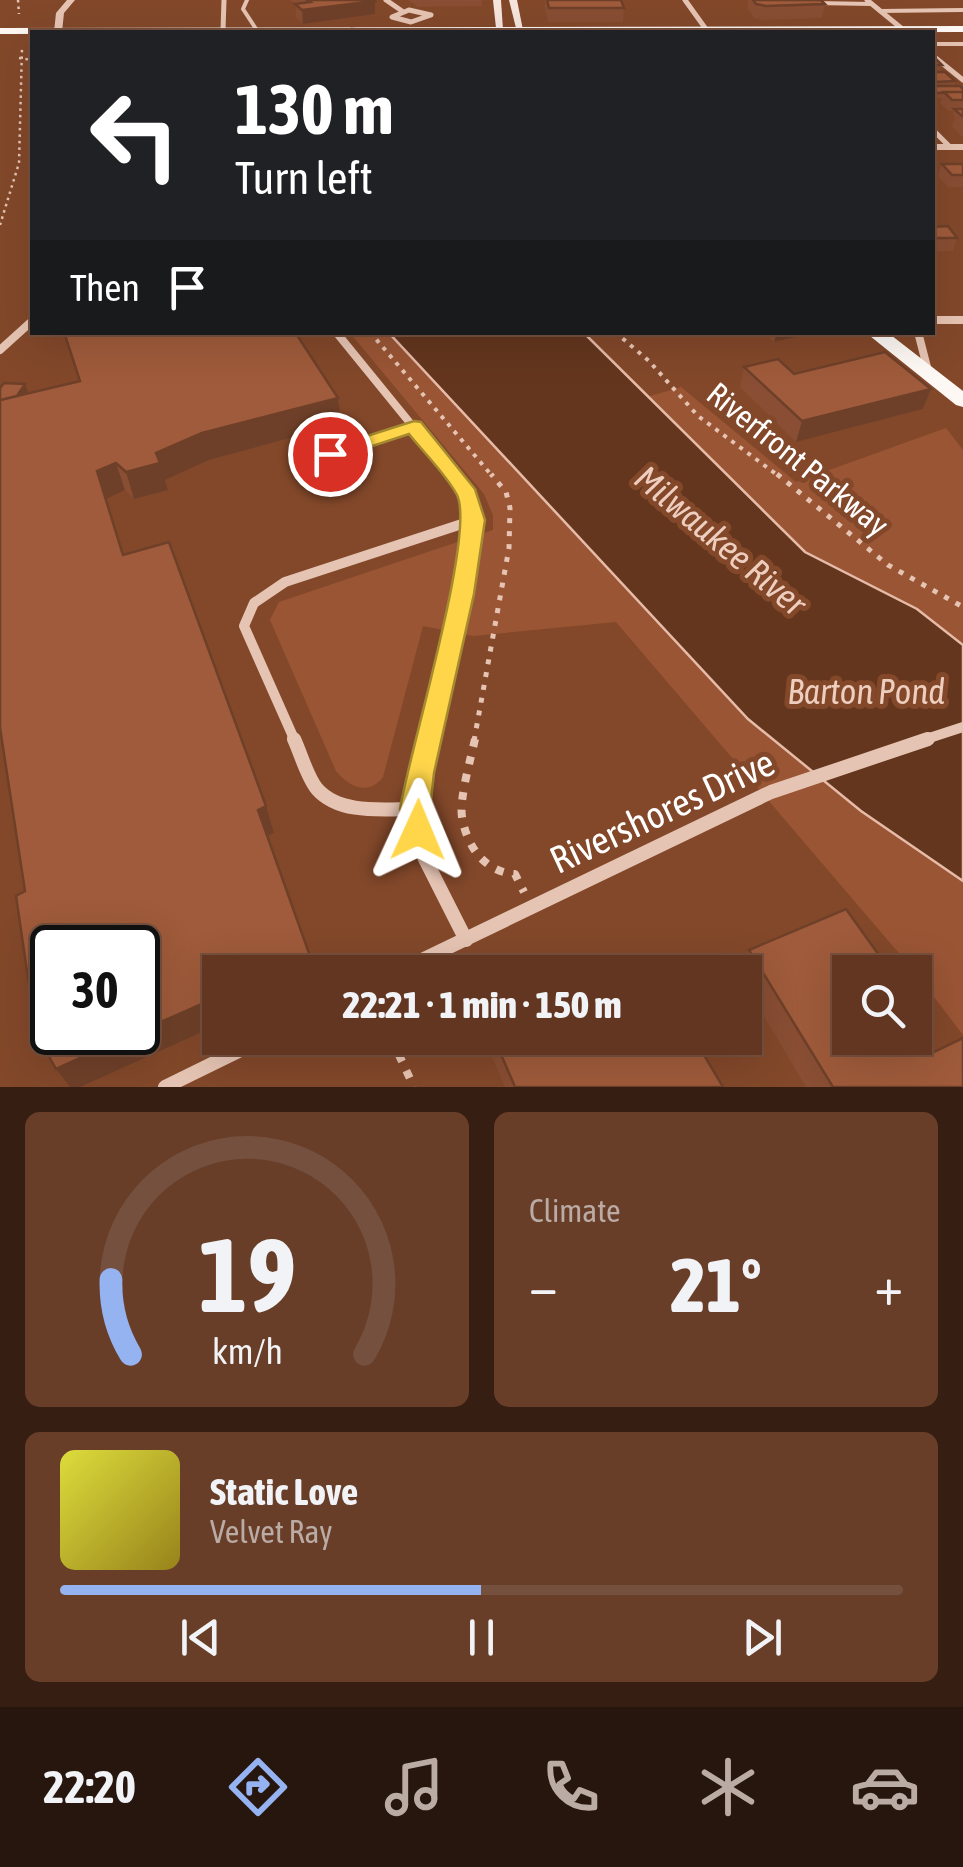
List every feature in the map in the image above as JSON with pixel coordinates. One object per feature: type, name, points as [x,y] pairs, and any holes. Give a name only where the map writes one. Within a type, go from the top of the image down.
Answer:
[{"type":"main road","points":[[513,0],[520,30]]},
{"type":"main road","points":[[498,4],[501,30]]},
{"type":"main road","points":[[449,28],[475,22],[498,4]]},
{"type":"main road","points":[[280,30],[397,25],[650,30]]},
{"type":"main road","points":[[924,30],[963,28]]},
{"type":"main road","points":[[98,30],[182,30]]},
{"type":"main road","points":[[0,33],[28,34]]},
{"type":"main road","points":[[878,335],[963,401]]},
{"type":"street","points":[[58,30],[60,13],[71,0]]},
{"type":"street","points":[[222,30],[224,0]]},
{"type":"street","points":[[386,0],[402,11],[431,15],[397,25],[392,15],[402,11]]},
{"type":"street","points":[[684,0],[706,30]]},
{"type":"street","points":[[869,2],[903,30]]},
{"type":"street","points":[[935,57],[963,80]]},
{"type":"street","points":[[935,147],[963,147]]},
{"type":"street","points":[[935,320],[963,320]]},
{"type":"street","points":[[0,350],[30,322]]},
{"type":"street","points":[[338,335],[468,494],[474,520],[415,809],[421,851],[466,940]]},
{"type":"street","points":[[919,335],[928,371]]},
{"type":"street","points":[[415,809],[335,804],[316,788],[260,670],[244,626],[254,603],[285,582],[474,520]]},
{"type":"street","name":"Rivershores Drive","points":[[434,955],[771,792],[963,727]]},
{"type":"street","points":[[164,1087],[230,1055]]},
{"type":"lane","points":[[247,0],[244,8],[256,30]]},
{"type":"lane","points":[[805,4],[869,2]]},
{"type":"lane","points":[[880,11],[963,10]]},
{"type":"lane","points":[[935,44],[963,44]]},
{"type":"lane","points":[[935,132],[950,147]]},
{"type":"lane","points":[[330,454],[414,426]]},
{"type":"path","points":[[0,225],[16,185],[24,147],[19,58],[28,34],[18,0]]},
{"type":"path","points":[[19,58],[30,60]]},
{"type":"path","points":[[373,335],[495,478],[510,508],[509,548],[461,815],[480,860],[496,873],[515,874],[532,908]]},
{"type":"path","name":"Riverfront Parkway","points":[[619,335],[649,361],[698,416],[820,506],[888,564],[963,607]]},
{"type":"path","points":[[398,1055],[414,1087]]},
{"type":"shaded area","points":[[352,335],[391,335],[748,719],[861,811],[963,881],[963,1035],[932,994],[932,955],[900,955],[616,622],[473,636],[423,626],[383,777],[365,788],[347,781],[336,771],[270,620],[279,602],[493,530],[493,515],[484,494]]},
{"type":"shaded area","points":[[681,387],[796,482],[946,428],[963,450],[963,645],[917,609],[805,552],[647,397]]},
{"type":"water","name":"Barton Pond","points":[[391,335],[586,335],[805,552],[917,609],[963,645],[963,881],[861,811],[748,719]]},
{"type":"building","points":[[306,0],[375,1],[302,10],[295,4],[310,2]]},
{"type":"building","points":[[547,0],[621,0],[624,8],[549,8]]},
{"type":"building","points":[[753,0],[821,0],[825,4],[766,6]]},
{"type":"building","points":[[935,72],[945,72],[955,81],[935,82]]},
{"type":"building","points":[[935,86],[963,89],[963,92],[937,93]]},
{"type":"building","points":[[944,92],[963,92],[963,100],[952,100]]},
{"type":"building","points":[[942,164],[963,164],[963,175],[952,175]]},
{"type":"building","points":[[948,226],[957,238],[935,238],[935,227]]},
{"type":"building","points":[[65,335],[297,335],[338,398],[202,433],[156,453],[160,463],[126,472],[116,463],[97,471],[123,555],[169,542],[266,806],[258,810],[310,955],[202,955],[202,1004],[160,1022],[160,925],[30,925],[30,992],[16,896],[25,891],[0,728],[0,400],[80,381]]},
{"type":"building","points":[[885,352],[931,389],[802,421],[744,367],[778,359],[794,374]]},
{"type":"building","points":[[4,383],[25,384],[17,396],[0,400]]},
{"type":"building","points":[[846,909],[879,955],[832,955],[832,1055],[932,1055],[963,1038],[963,1087],[833,1087],[762,971],[762,955],[752,955],[749,950]]},
{"type":"building","points":[[48,1055],[87,1055],[56,1069]]},
{"type":"building","points":[[501,1055],[704,1055],[723,1087],[515,1087]]},
{"type":"route","points":[[330,454],[414,426],[468,494],[474,520],[462,594],[420,773],[415,809],[418,830]]},
{"type":"water label","name":"Milwaukee River","points":[[721,540]]}]
